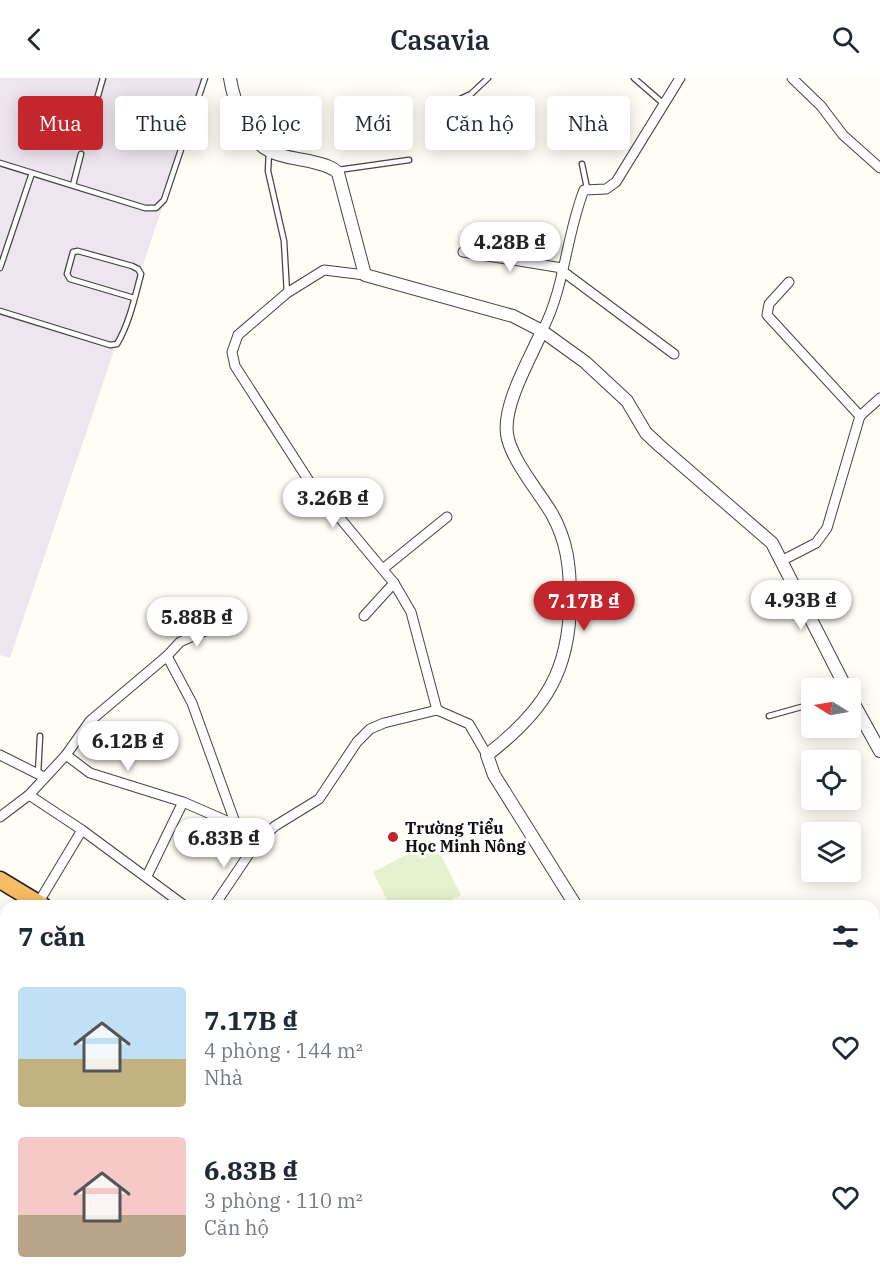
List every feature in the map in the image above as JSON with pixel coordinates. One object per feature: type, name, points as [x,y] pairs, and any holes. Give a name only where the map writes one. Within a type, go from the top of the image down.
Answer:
[{"type":"highway","points":[[0,880],[32,900]]},
{"type":"street","points":[[230,78],[239,110],[254,136],[268,151],[327,165],[336,170],[340,176],[364,275]]},
{"type":"street","points":[[487,755],[510,738],[542,700],[562,664],[569,634],[570,577],[565,540],[514,454],[507,435],[507,420],[554,304],[561,269],[584,190],[587,188],[606,189],[616,182],[680,78]]},
{"type":"street","points":[[792,78],[821,106],[843,135],[880,168]]},
{"type":"street","points":[[463,252],[561,269],[674,354]]},
{"type":"street","points":[[437,710],[411,612],[394,583],[384,568],[309,481],[235,366],[232,352],[238,335],[287,293],[324,270],[364,275],[513,316],[542,331],[585,362],[627,401],[646,433],[772,543],[840,678]]},
{"type":"street","points":[[789,282],[769,304],[767,315],[860,416]]},
{"type":"street","points":[[782,561],[816,543],[827,528],[860,416],[880,398]]},
{"type":"street","points":[[384,568],[447,517]]},
{"type":"street","points":[[364,616],[394,583]]},
{"type":"street","points":[[0,817],[29,795],[41,776],[66,755],[90,721],[167,656],[180,642],[216,626]]},
{"type":"street","points":[[167,656],[192,703],[236,825]]},
{"type":"street","points":[[218,900],[255,845],[275,826],[306,810],[320,799],[357,742],[370,729],[384,723],[437,710],[469,724],[487,755],[494,775],[572,900]]},
{"type":"street","points":[[861,717],[880,751]]},
{"type":"street","points":[[0,755],[41,776]]},
{"type":"street","points":[[66,755],[90,773],[183,802],[236,825],[255,845]]},
{"type":"street","points":[[29,795],[82,830],[177,900]]},
{"type":"street","points":[[147,876],[183,802]]},
{"type":"street","points":[[43,900],[82,830]]},
{"type":"lane","points":[[98,96],[103,78]]},
{"type":"lane","points":[[0,163],[145,208],[156,208],[164,200],[205,78]]},
{"type":"lane","points":[[467,96],[488,78]]},
{"type":"lane","points":[[634,78],[665,105]]},
{"type":"lane","points":[[268,151],[268,171],[284,241],[287,293]]},
{"type":"lane","points":[[73,185],[81,154]]},
{"type":"lane","points":[[336,170],[409,160]]},
{"type":"lane","points":[[582,164],[587,188]]},
{"type":"lane","points":[[0,268],[32,173]]},
{"type":"lane","points":[[0,311],[110,345],[117,344],[134,298],[141,274],[138,268],[78,251],[74,252],[67,274],[70,279],[134,298]]},
{"type":"lane","points":[[770,716],[801,707]]},
{"type":"lane","points":[[40,736],[41,776]]},
{"type":"shaded area","points":[[0,78],[206,78],[200,96],[115,96],[115,150],[182,150],[10,658],[0,655]]},
{"type":"green space","points":[[434,841],[461,895],[451,900],[387,900],[373,872]]},
{"type":"place","name":"Trường Tiểu Học Minh Nông","points":[[393,837]]}]
